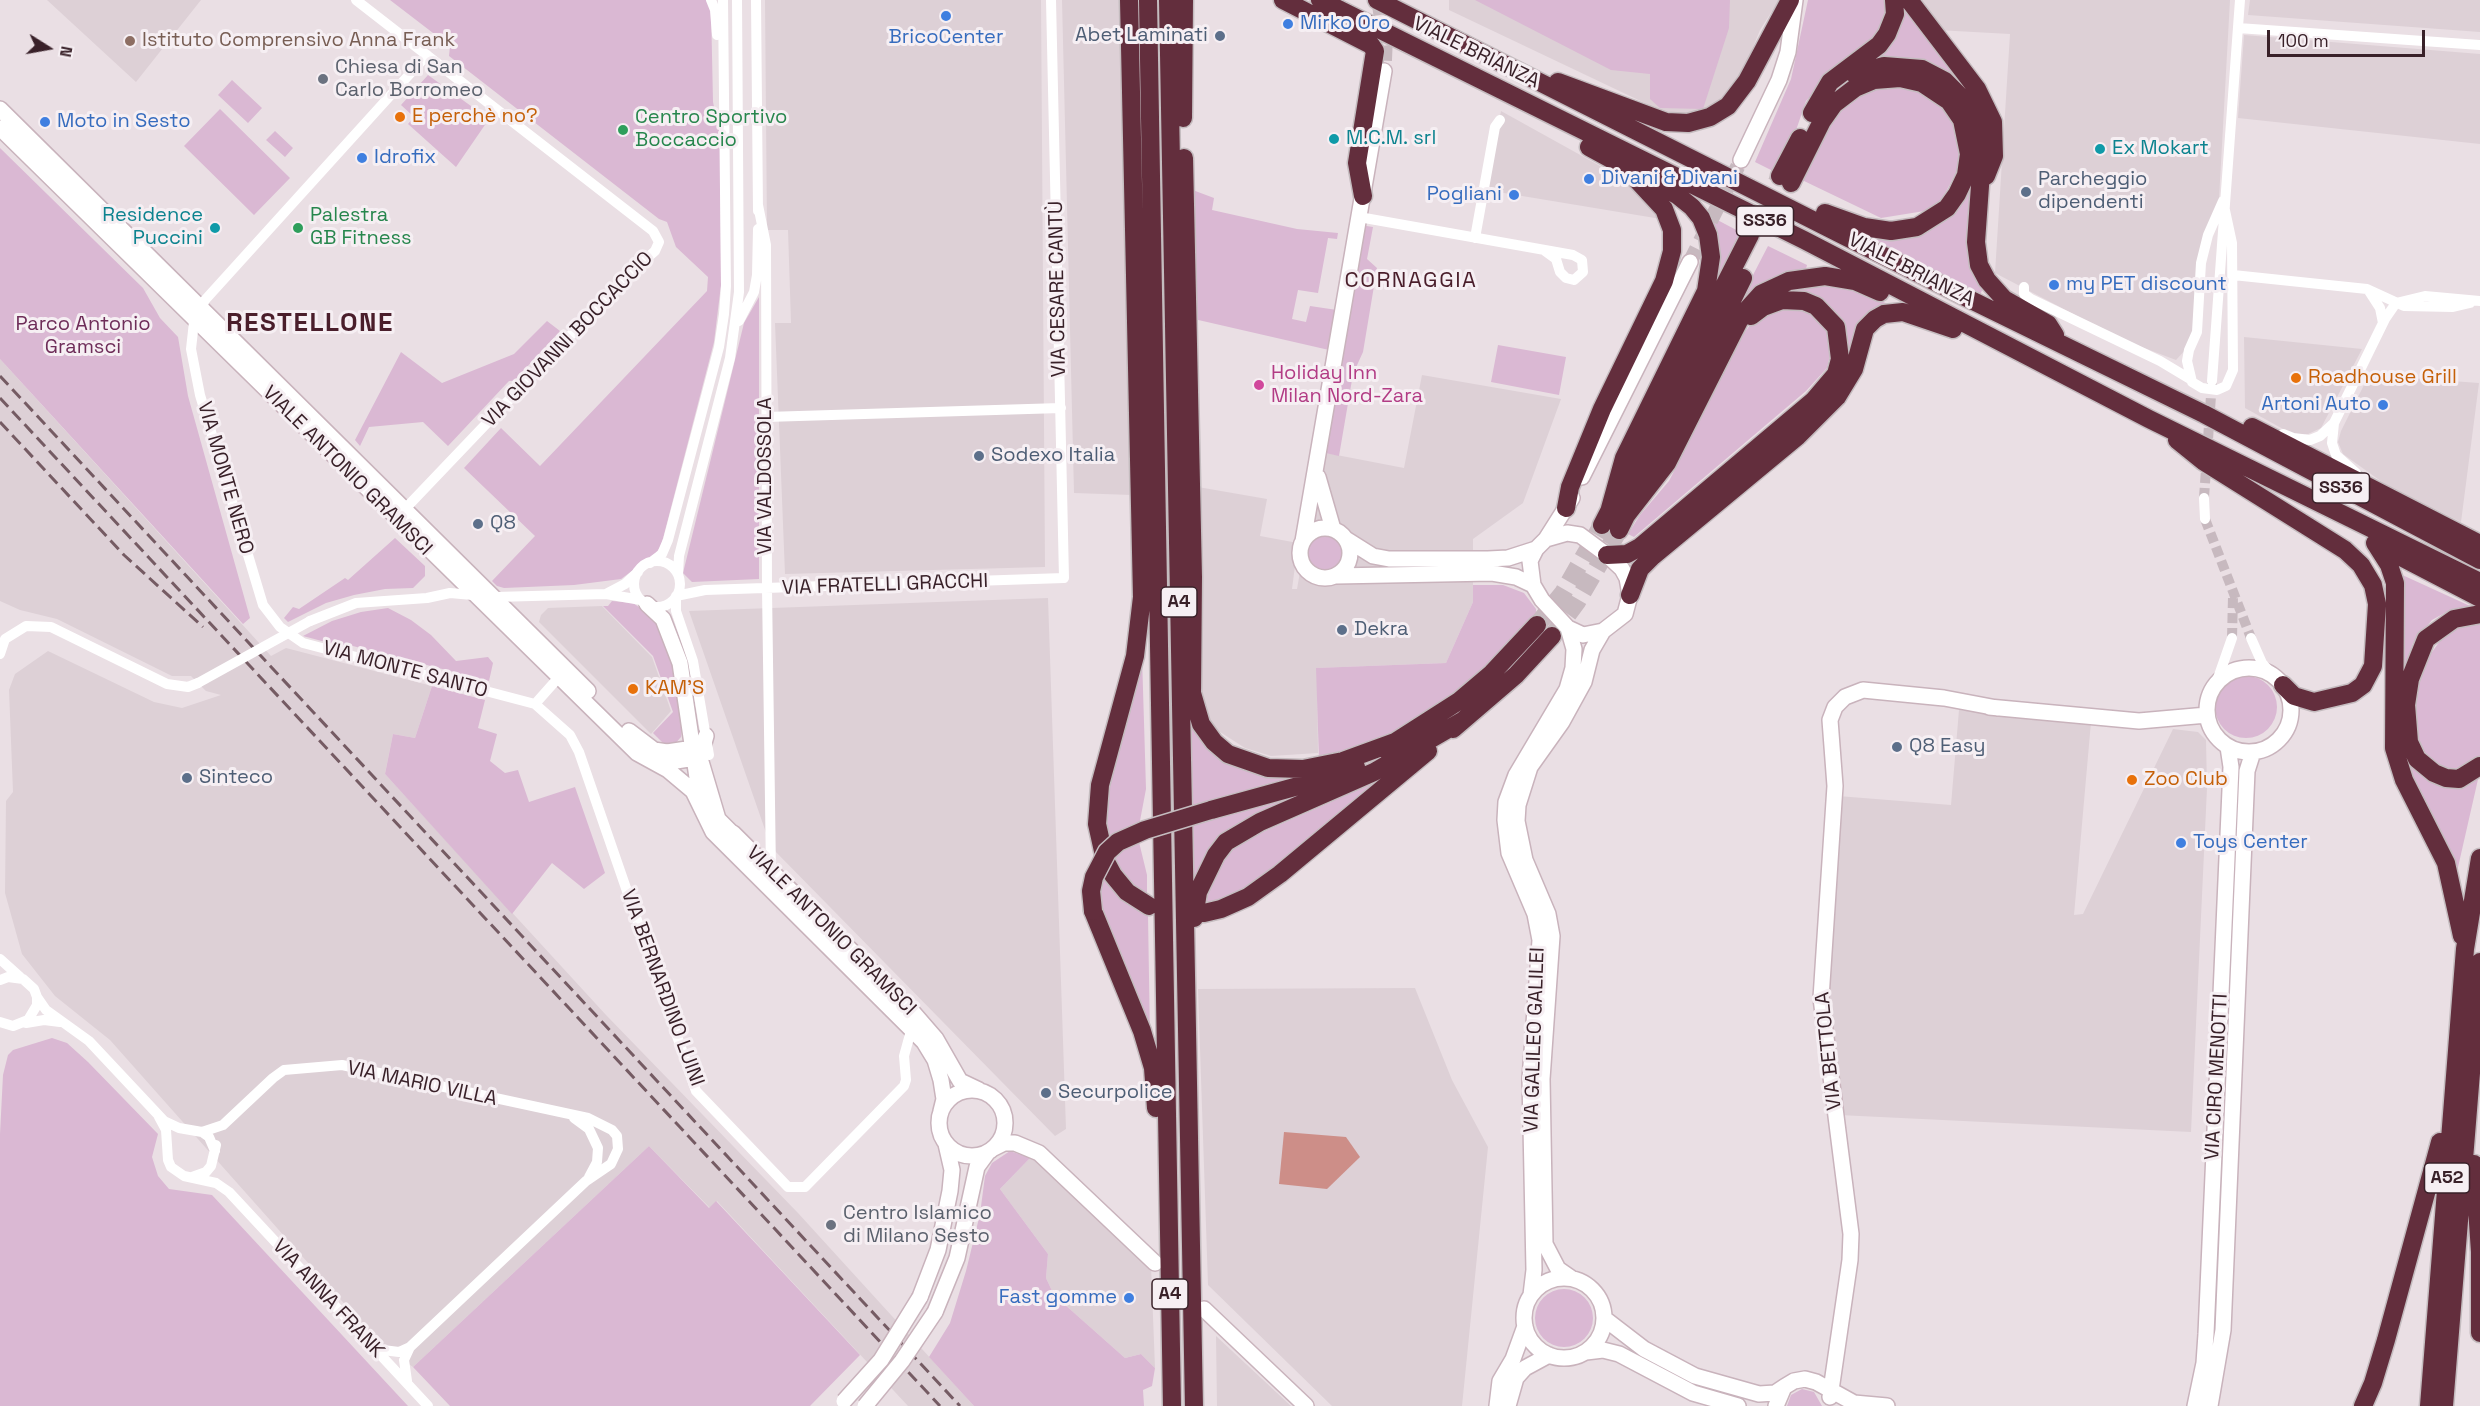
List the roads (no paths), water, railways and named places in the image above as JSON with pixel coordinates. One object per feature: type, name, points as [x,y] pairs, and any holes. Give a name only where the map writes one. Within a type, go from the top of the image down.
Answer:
[{"type":"highway","points":[[1129,0],[1142,597],[1135,656],[1100,785],[1097,824],[1105,860],[1113,875],[1127,892],[1149,906]]},
{"type":"highway","name":"A4","points":[[1148,0],[1172,1406]]},
{"type":"highway","name":"A4","points":[[1168,0],[1194,1406]]},
{"type":"highway","points":[[1184,0],[1182,110],[1193,566],[1192,693],[1197,711],[1201,724],[1214,742],[1228,754],[1268,768],[1303,769],[1343,761],[1395,742]]},
{"type":"highway","points":[[1283,0],[1371,45],[1375,51],[1357,163],[1363,196]]},
{"type":"highway","name":"VIALE BRIANZA","points":[[1320,0],[1804,240],[2149,418],[2480,582]]},
{"type":"highway","name":"VIALE BRIANZA","points":[[1377,0],[2204,414],[2480,560]]},
{"type":"highway","points":[[1398,0],[1423,23]]},
{"type":"highway","points":[[1526,75],[1560,82],[1595,93],[1666,122],[1688,123],[1710,117],[1728,106],[1747,81],[1790,0]]},
{"type":"highway","points":[[1755,190],[1768,187],[1803,205],[1864,227],[1891,231],[1917,227],[1938,216],[1958,194],[1966,175],[1969,154],[1966,131],[1956,110],[1931,87],[1900,78],[1874,80],[1855,88],[1834,104],[1786,179],[1812,114],[1825,96],[1830,82],[1879,45],[1887,34],[1895,14],[1894,0]]},
{"type":"highway","points":[[1909,0],[1977,89],[1993,122],[1994,156],[1982,186]]},
{"type":"highway","points":[[1825,96],[1854,74],[1884,66],[1908,66],[1933,74],[1955,90],[1975,119],[1982,158],[1982,186],[1976,242],[1979,265],[1996,291],[2016,307],[2048,324],[2058,342]]},
{"type":"highway","points":[[1517,98],[1573,138],[1677,195],[1692,207],[1704,227],[1711,257],[1706,291],[1624,458],[1614,521]]},
{"type":"highway","points":[[1570,500],[1570,487],[1602,409],[1664,281],[1672,251],[1672,230],[1661,203],[1639,181],[1607,161],[1597,151]]},
{"type":"highway","points":[[1614,521],[1755,238]]},
{"type":"highway","points":[[1614,521],[1667,463],[1742,315],[1761,294],[1789,281],[1812,276],[1840,277],[1868,285],[1973,339],[2010,347]]},
{"type":"highway","points":[[1607,555],[1627,555],[1641,547],[1813,400],[1836,374],[1840,359],[1836,327],[1826,314],[1804,301],[1782,300],[1762,307],[1728,343]]},
{"type":"highway","points":[[1630,595],[1640,569],[1653,556],[1798,436],[1838,397],[1854,369],[1865,329],[1875,319],[1884,314],[1903,312],[1953,329]]},
{"type":"highway","points":[[2204,414],[2253,427],[2480,544]]},
{"type":"highway","points":[[2149,418],[2203,461],[2344,550],[2361,565],[2373,585],[2377,604],[2373,666],[2364,685],[2352,693],[2314,702],[2294,696],[2277,680]]},
{"type":"highway","points":[[2265,474],[2308,508],[2480,598]]},
{"type":"highway","points":[[2461,534],[2480,531]]},
{"type":"highway","name":"A52","points":[[2375,543],[2390,565],[2394,583],[2396,616],[2392,719],[2396,756],[2404,780],[2446,863],[2465,949]]},
{"type":"highway","points":[[2480,614],[2454,619],[2426,639],[2410,679],[2406,705],[2409,742],[2417,759],[2434,774],[2459,779],[2480,766]]},
{"type":"highway","points":[[1168,1181],[1159,1154],[1153,1068],[1142,1031],[1093,911],[1091,891],[1094,877],[1107,852],[1118,842],[1137,832],[1332,777],[1361,764],[1459,701],[1492,673],[1537,625]]},
{"type":"highway","points":[[1204,913],[1221,909],[1248,897],[1280,874],[1516,675],[1560,632]]},
{"type":"highway","points":[[1191,1204],[1199,1159],[1193,931],[1198,892],[1216,855],[1226,842],[1260,822],[1374,772],[1462,721]]},
{"type":"highway","name":"A52","points":[[2429,1406],[2465,949],[2480,858]]},
{"type":"highway","name":"A52","points":[[2444,1406],[2480,962]]},
{"type":"highway","points":[[2474,1037],[2480,1009]]},
{"type":"highway","name":"A52","points":[[2363,1406],[2376,1373],[2436,1164],[2455,1070]]},
{"type":"highway","points":[[2470,1102],[2480,1252],[2480,1333]]},
{"type":"main road","points":[[1741,160],[1779,80],[1788,52],[1796,0]]},
{"type":"main road","points":[[1384,71],[1300,557],[1307,572],[1322,579],[1336,576],[1492,573],[1516,577],[1533,585]]},
{"type":"main road","name":"VIALE ANTONIO GRAMSCI","points":[[0,109],[197,315],[474,596],[636,753],[676,777],[693,791],[713,832],[912,1027],[927,1046],[938,1069],[944,1096],[941,1111]]},
{"type":"main road","name":"VIALE ANTONIO GRAMSCI","points":[[0,128],[495,597],[641,743],[658,751],[694,754]]},
{"type":"main road","points":[[1570,500],[1574,524],[1580,535],[1622,569],[1630,595],[1625,614],[1603,631],[1583,634],[1560,632],[1533,585],[1530,561],[1570,500],[1690,262]]},
{"type":"main road","points":[[1316,466],[1322,499],[1333,529],[1372,556],[1389,559],[1508,558],[1568,533],[1580,535]]},
{"type":"main road","points":[[1303,541],[1316,529],[1333,529]]},
{"type":"main road","points":[[1336,576],[1349,561],[1350,550],[1346,539]]},
{"type":"main road","points":[[644,602],[663,619],[680,663],[694,754]]},
{"type":"main road","name":"VIA GALILEO GALILEI","points":[[1571,1278],[1558,1269],[1545,1244],[1542,1079],[1552,936],[1548,914],[1525,860],[1517,821],[1518,805],[1530,767],[1562,722],[1584,682],[1592,650],[1603,631]]},
{"type":"main road","name":"VIA GALILEO GALILEI","points":[[1531,1295],[1534,1270],[1530,1080],[1540,940],[1535,914],[1509,853],[1505,820],[1506,802],[1516,775],[1567,689],[1573,668],[1574,649],[1560,632]]},
{"type":"main road","points":[[2245,668],[2259,669],[2277,680],[2291,707],[2287,727],[2273,744],[2253,752],[2228,747],[2214,734],[2207,715],[2210,693],[2217,681],[2229,673],[2245,668]]},
{"type":"main road","name":"VIA BETTOLA","points":[[1826,1392],[1824,1377],[1837,1358],[1851,1234],[1821,998],[1835,786],[1832,742],[1843,711],[1863,699],[2139,721],[2207,715]]},
{"type":"main road","points":[[636,753],[659,761],[694,754],[706,736]]},
{"type":"main road","name":"VIA CIRO MENOTTI","points":[[2195,1406],[2204,1363],[2231,767],[2228,747]]},
{"type":"main road","name":"VIA CIRO MENOTTI","points":[[2210,1406],[2223,1330],[2247,771],[2253,752]]},
{"type":"main road","name":"VIALE ANTONIO GRAMSCI","points":[[694,754],[701,804]]},
{"type":"main road","name":"VIALE ANTONIO GRAMSCI","points":[[694,754],[718,819],[910,1009],[936,1039],[960,1081],[979,1090]]},
{"type":"main road","points":[[842,1403],[881,1360],[920,1297],[938,1250],[951,1184],[951,1163],[939,1126],[941,1111],[947,1101],[957,1094],[979,1090],[996,1099],[1012,1128],[1044,1147],[1067,1166],[1155,1259],[1039,1153],[1015,1143],[1004,1143],[991,1150],[966,1156],[953,1150],[945,1141]]},
{"type":"main road","points":[[865,1406],[902,1361],[935,1312],[957,1258],[976,1167],[980,1159],[1004,1135],[1005,1116]]},
{"type":"main road","points":[[1497,1406],[1500,1381],[1514,1359],[1525,1326],[1525,1312],[1531,1295],[1547,1282],[1571,1278],[1591,1288],[1599,1297],[1605,1319],[1596,1343],[1586,1352],[1575,1357],[1549,1355],[1525,1368],[1516,1378],[1508,1406]]},
{"type":"main road","points":[[1204,1309],[1306,1406]]},
{"type":"main road","points":[[1605,1319],[1635,1343],[1695,1376],[1759,1394],[1774,1393],[1797,1380],[1850,1404],[1887,1406]]},
{"type":"main road","points":[[1525,1326],[1530,1338],[1549,1355]]},
{"type":"main road","points":[[1586,1352],[1603,1350],[1619,1354],[1693,1394],[1738,1406]]},
{"type":"main road","points":[[1776,1406],[1784,1387]]},
{"type":"street","name":"VIA GIOVANNI BOCCACCIO","points":[[356,0],[657,236],[659,242],[655,250],[630,273],[404,510]]},
{"type":"street","points":[[711,0],[715,10],[718,46],[717,92],[724,100]]},
{"type":"street","points":[[606,594],[625,584],[665,548],[719,347],[726,286],[723,0]]},
{"type":"street","points":[[706,736],[693,660],[676,611],[676,596],[679,556],[735,329],[739,292],[737,0]]},
{"type":"street","points":[[735,329],[754,292],[757,275],[756,0]]},
{"type":"street","name":"VIA CESARE CANTÙ","points":[[1051,0],[1065,578]]},
{"type":"street","points":[[2212,381],[2223,201],[2240,0]]},
{"type":"street","points":[[2238,28],[2480,45]]},
{"type":"street","points":[[197,315],[427,56]]},
{"type":"street","points":[[1475,238],[1495,127],[1500,120]]},
{"type":"street","points":[[2160,361],[2176,363],[2189,350],[2197,332],[2201,263],[2208,236],[2223,201]]},
{"type":"street","points":[[2024,287],[2024,294],[2031,299],[2160,361],[2181,372],[2202,388],[2217,390],[2230,381],[2234,341],[2232,243],[2223,201]]},
{"type":"street","name":"VIA VALDOSSOLA","points":[[758,205],[766,245],[771,872]]},
{"type":"street","points":[[1359,217],[1545,251]]},
{"type":"street","points":[[2233,275],[2367,289],[2400,305]]},
{"type":"street","points":[[2367,289],[2380,308],[2383,324]]},
{"type":"street","points":[[2382,494],[2336,455],[2332,442],[2334,423],[2383,324],[2400,305],[2425,296],[2477,301]]},
{"type":"street","name":"VIA MONTE NERO","points":[[197,315],[191,349],[200,395],[263,605],[280,627]]},
{"type":"street","points":[[2189,350],[2188,372],[2192,382]]},
{"type":"street","points":[[766,417],[1060,408]]},
{"type":"street","points":[[2253,427],[2267,427],[2303,440],[2320,436],[2334,423]]},
{"type":"street","points":[[2204,498],[2205,519]]},
{"type":"street","points":[[650,563],[666,563],[678,576]]},
{"type":"street","points":[[638,572],[635,586],[644,602]]},
{"type":"street","name":"VIA FRATELLI GRACCHI","points":[[678,576],[691,586],[705,590]]},
{"type":"street","name":"VIA FRATELLI GRACCHI","points":[[676,596],[705,590],[1065,578]]},
{"type":"street","points":[[0,654],[5,639],[26,626],[51,627],[167,684],[188,687],[310,621],[356,603],[450,592],[495,597],[606,594],[663,606],[676,596]]},
{"type":"street","name":"VIA MONTE SANTO","points":[[280,627],[296,640],[312,646],[535,704]]},
{"type":"street","points":[[2217,681],[2232,638]]},
{"type":"street","points":[[2251,638],[2262,663],[2277,680]]},
{"type":"street","points":[[535,704],[559,677]]},
{"type":"street","name":"VIA BERNARDINO LUINI","points":[[535,704],[570,735],[576,746],[696,1091],[788,1187],[797,1189],[805,1186],[905,1084],[904,1056],[912,1027]]},
{"type":"street","points":[[0,958],[23,979]]},
{"type":"street","points":[[0,980],[15,976],[30,983],[46,1010],[89,1041],[159,1116],[172,1125],[202,1132],[213,1144],[214,1155],[206,1172],[191,1177],[171,1167],[168,1160],[166,1130],[159,1116]]},
{"type":"street","points":[[0,1035],[34,1013],[37,997]]},
{"type":"street","points":[[0,1022],[17,1025],[44,1020],[66,1024]]},
{"type":"street","name":"VIA MARIO VILLA","points":[[214,1155],[217,1137],[223,1125],[273,1078],[285,1070],[342,1065],[597,1121],[617,1136],[618,1149],[610,1164],[586,1181],[410,1347]]},
{"type":"street","name":"VIA MARIO VILLA","points":[[568,1116],[584,1124],[596,1141],[597,1162],[586,1181]]},
{"type":"street","name":"VIA MARIO VILLA","points":[[202,1132],[223,1125]]},
{"type":"street","points":[[168,1146],[173,1137],[187,1130]]},
{"type":"street","name":"VIA ANNA FRANK","points":[[214,1155],[219,1176],[229,1192],[428,1406]]},
{"type":"street","name":"VIA ANNA FRANK","points":[[191,1177],[216,1183],[229,1192]]},
{"type":"street","points":[[375,1349],[399,1352],[410,1347]]},
{"type":"street","points":[[408,1384],[404,1365],[410,1347]]},
{"type":"tunnel","points":[[1379,0],[1385,48],[1384,71]]},
{"type":"tunnel","points":[[1690,262],[1741,160]]},
{"type":"tunnel","points":[[1752,231],[1780,176]]},
{"type":"tunnel","points":[[2204,498],[2212,381]]},
{"type":"tunnel","points":[[2205,519],[2251,638]]},
{"type":"tunnel","points":[[1537,625],[1563,593],[1602,525]]},
{"type":"tunnel","points":[[1552,636],[1577,602],[1619,530]]},
{"type":"tunnel","points":[[2232,638],[2233,597]]},
{"type":"railway","points":[[0,376],[960,1406]]},
{"type":"railway","points":[[0,398],[940,1406]]},
{"type":"railway","points":[[0,422],[124,555],[203,627]]},
{"type":"place","name":"BricoCenter","points":[[946,16]]},
{"type":"place","name":"Mirko Oro","points":[[1288,24]]},
{"type":"place","name":"Abet Laminati","points":[[1220,36]]},
{"type":"place","name":"Istituto Comprensivo Anna Frank","points":[[130,41]]},
{"type":"place","name":"Chiesa di San Carlo Borromeo","points":[[323,79]]},
{"type":"place","name":"E perchè no?","points":[[400,117]]},
{"type":"place","name":"Moto in Sesto","points":[[45,122]]},
{"type":"place","name":"Centro Sportivo Boccaccio","points":[[623,130]]},
{"type":"place","name":"M.C.M. srl","points":[[1334,139]]},
{"type":"place","name":"Ex Mokart","points":[[2100,149]]},
{"type":"place","name":"Idrofix","points":[[362,158]]},
{"type":"place","name":"Divani & Divani","points":[[1589,179]]},
{"type":"place","name":"Parcheggio dipendenti","points":[[2026,192]]},
{"type":"place","name":"Pogliani","points":[[1514,195]]},
{"type":"place","name":"Residence Puccini","points":[[215,228]]},
{"type":"place","name":"Palestra GB Fitness","points":[[298,228]]},
{"type":"place","name":"my PET discount","points":[[2054,285]]},
{"type":"place","name":"Roadhouse Grill","points":[[2296,378]]},
{"type":"place","name":"Holiday Inn Milan Nord-Zara","points":[[1259,385]]},
{"type":"place","name":"Artoni Auto","points":[[2383,405]]},
{"type":"place","name":"Sodexo Italia","points":[[979,456]]},
{"type":"place","name":"Q8","points":[[478,524]]},
{"type":"place","name":"Dekra","points":[[1342,630]]},
{"type":"place","name":"KAM'S","points":[[633,689]]},
{"type":"place","name":"Q8 Easy","points":[[1897,747]]},
{"type":"place","name":"Sinteco","points":[[187,778]]},
{"type":"place","name":"Zoo Club","points":[[2132,780]]},
{"type":"place","name":"Toys Center","points":[[2181,843]]},
{"type":"place","name":"Securpolice","points":[[1046,1093]]},
{"type":"place","name":"Centro Islamico di Milano Sesto","points":[[831,1225]]},
{"type":"place","name":"Fast gomme","points":[[1129,1298]]},
{"type":"district","name":"CORNAGGIA","points":[[1411,281]]},
{"type":"district","name":"RESTELLONE","points":[[310,324]]},
{"type":"park label","name":"Parco Antonio Gramsci","points":[[83,336]]}]
